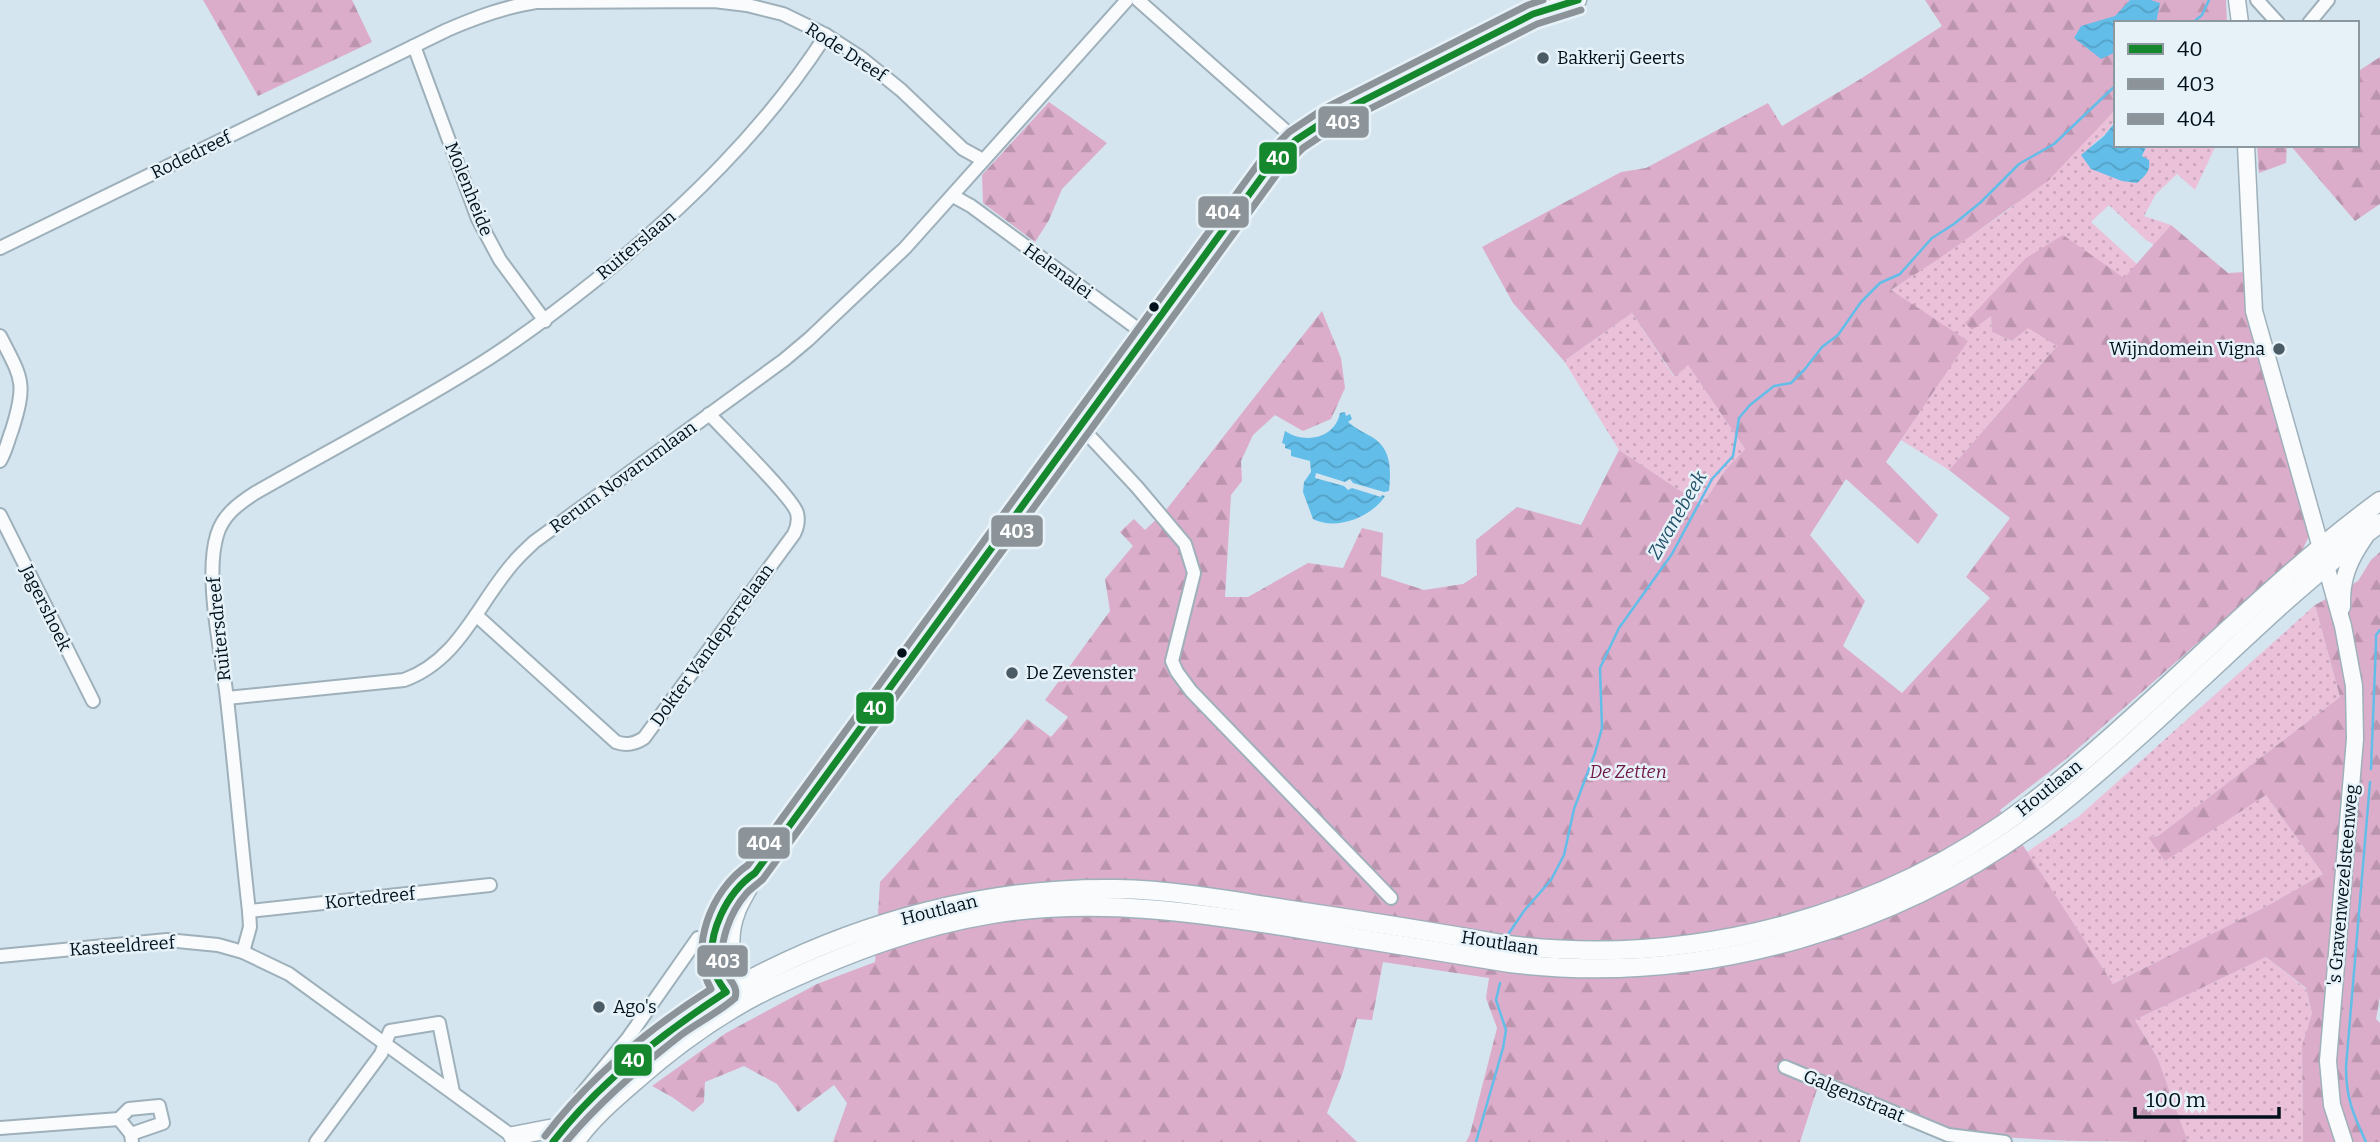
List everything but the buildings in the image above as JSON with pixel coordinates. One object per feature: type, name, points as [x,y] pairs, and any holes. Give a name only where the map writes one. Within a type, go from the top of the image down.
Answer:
[{"type":"main road","points":[[737,995],[714,971],[713,956],[723,940],[728,901],[744,878],[755,873],[1269,167],[1296,140],[1331,117],[1533,14],[1578,0]]},
{"type":"main road","points":[[2237,0],[2240,21]]},
{"type":"main road","name":"'s Gravenwezelsteenweg","points":[[2246,147],[2254,311],[2343,626],[2354,686],[2355,739],[2328,1061],[2332,1105],[2344,1142]]},
{"type":"main road","name":"Houtlaan","points":[[563,1138],[613,1100],[737,995],[808,951],[883,923],[990,897],[1117,889],[1187,895],[1553,950],[1641,950],[1771,930],[1807,919],[1879,893],[1918,874],[1997,828],[2074,768],[2321,547],[2380,502]]},
{"type":"main road","name":"'s Gravenwezelsteenweg","points":[[2343,626],[2344,576],[2353,554],[2375,527]]},
{"type":"main road","name":"Houtlaan","points":[[737,995],[902,935],[993,914],[1047,909],[1113,907],[1198,914],[1553,969],[1596,970],[1678,964],[1743,953],[1786,942],[1850,923],[1886,908],[1962,871],[2007,843],[2061,804],[2325,566],[2375,527]]},
{"type":"main road","points":[[516,1139],[549,1129],[563,1138]]},
{"type":"street","points":[[980,165],[1127,0]]},
{"type":"street","points":[[1138,0],[1296,140]]},
{"type":"street","points":[[2257,0],[2276,21]]},
{"type":"street","points":[[2311,21],[2328,0]]},
{"type":"street","name":"Rode Dreef","points":[[382,62],[483,14],[510,6],[536,2],[714,1],[747,5],[783,14],[826,35],[881,72],[963,149],[968,159],[980,165]]},
{"type":"street","name":"Ruiterslaan","points":[[405,408],[474,369],[545,321],[686,203],[734,154],[806,66],[826,35]]},
{"type":"street","name":"Molenheide","points":[[414,46],[478,219],[500,260],[545,321]]},
{"type":"street","name":"Rodedreef","points":[[0,248],[382,62]]},
{"type":"street","name":"Rerum Novarumlaan","points":[[227,698],[404,680],[423,673],[457,642],[514,561],[534,542],[809,339],[905,248],[980,165]]},
{"type":"street","name":"Helenalei","points":[[955,194],[1146,335]]},
{"type":"street","points":[[0,336],[19,374],[21,401],[0,461]]},
{"type":"street","name":"Ruitersdreef","points":[[243,952],[250,927],[212,577],[217,535],[224,519],[236,505],[405,408]]},
{"type":"street","name":"Dokter Vandeperrelaan","points":[[476,615],[616,742],[624,745],[644,738],[794,534],[797,526],[797,511],[790,502],[709,414]]},
{"type":"street","points":[[1082,427],[1185,544],[1194,573],[1172,661],[1177,672],[1191,691],[1391,898]]},
{"type":"street","name":"Jagershoek","points":[[0,515],[93,701]]},
{"type":"street","name":"Kortedreef","points":[[249,911],[490,885]]},
{"type":"street","points":[[581,1095],[628,1038],[698,938],[723,940]]},
{"type":"street","name":"Kasteeldreef","points":[[0,956],[166,940],[218,945],[243,952],[289,974],[516,1139]]},
{"type":"street","points":[[316,1142],[381,1054],[390,1031],[439,1023],[453,1092]]},
{"type":"street","name":"Galgenstraat","points":[[1785,1067],[1948,1135],[2005,1142]]},
{"type":"street","points":[[0,1128],[119,1119],[129,1109],[159,1106],[163,1123],[132,1138],[119,1119]]},
{"type":"shaded area","points":[[2114,111],[2112,125],[2092,145],[2091,169],[2103,173],[2142,156],[2146,147],[2215,147],[2195,190],[2177,174],[2156,194],[2144,216],[2171,225],[2154,245],[2109,205],[2091,222],[2137,264],[2124,279],[1991,316],[1992,332],[2012,341],[2028,327],[2057,346],[1949,470],[1901,440],[1967,341],[1890,291],[2010,209]]},
{"type":"shaded area","points":[[1632,313],[1674,377],[1688,365],[1745,449],[1726,469],[1702,505],[1619,450],[1564,361]]},
{"type":"shaded area","points":[[2315,605],[2340,697],[2158,836],[2149,837],[2165,860],[2266,795],[2323,874],[2267,906],[2113,984],[2027,852],[2078,817]]},
{"type":"shaded area","points":[[2266,957],[2306,989],[2312,1013],[2302,1046],[2303,1142],[2188,1142],[2158,1059],[2135,1020]]},
{"type":"green space","points":[[203,0],[352,0],[372,42],[258,96]]},
{"type":"green space","name":"De Zetten","points":[[1925,0],[2226,0],[2227,21],[2114,21],[2114,111],[2049,180],[1891,290],[1968,341],[1886,462],[1938,515],[1918,544],[1846,479],[1810,535],[1865,601],[1843,646],[1902,693],[1990,598],[1966,577],[2010,518],[1949,470],[2057,346],[2028,328],[2012,341],[1992,332],[1991,316],[1972,330],[1965,323],[2026,258],[2063,235],[2124,278],[2171,225],[2228,273],[2246,272],[2272,396],[2309,536],[2302,551],[2066,759],[2000,810],[2113,984],[2267,906],[2323,874],[2266,795],[2165,861],[2148,837],[2158,836],[2340,697],[2315,605],[2358,581],[2371,560],[2380,552],[2380,997],[2376,1019],[2380,1023],[2380,1142],[2303,1142],[2302,1046],[2312,1013],[2306,988],[2266,957],[2135,1020],[2158,1059],[2188,1142],[2038,1139],[1949,1131],[1821,1077],[1800,1142],[1466,1142],[1497,1028],[1486,998],[1489,978],[1383,962],[1372,1020],[1357,1019],[1343,1072],[1327,1113],[1357,1142],[833,1142],[847,1103],[834,1085],[798,1112],[777,1084],[744,1066],[705,1082],[704,1102],[693,1112],[652,1086],[726,1033],[817,984],[875,962],[880,882],[1027,719],[1051,737],[1068,717],[1045,700],[1110,611],[1105,579],[1133,546],[1120,532],[1134,519],[1145,530],[1166,510],[1322,311],[1341,358],[1345,388],[1331,419],[1303,431],[1275,415],[1253,435],[1241,461],[1242,481],[1231,495],[1225,597],[1248,597],[1308,563],[1343,568],[1362,528],[1383,533],[1381,576],[1424,590],[1463,584],[1477,575],[1476,540],[1517,507],[1581,525],[1619,450],[1702,505],[1726,469],[1745,449],[1688,365],[1675,377],[1632,313],[1564,361],[1513,303],[1482,247],[1621,172],[1646,168],[1768,103],[1782,126],[1942,26]]},
{"type":"green space","points":[[2380,57],[2380,204],[2355,221],[2292,147],[2359,147],[2359,71]]},
{"type":"green space","points":[[1049,102],[1107,143],[1062,189],[1049,220],[1035,242],[983,203],[982,175]]},
{"type":"green space","points":[[2257,147],[2287,147],[2286,163],[2259,173]]},
{"type":"water","points":[[2130,0],[2160,3],[2156,21],[2114,21],[2114,53],[2101,59],[2074,38],[2081,26],[2115,16]]},
{"type":"water","points":[[2114,124],[2114,147],[2146,147],[2142,156],[2149,160],[2149,167],[2145,176],[2137,183],[2122,181],[2091,169],[2081,155],[2104,136]]},
{"type":"water","points":[[1345,412],[1346,416],[1350,414],[1352,419],[1348,422],[1379,442],[1387,454],[1390,468],[1389,491],[1353,483],[1350,479],[1345,482],[1316,473],[1315,478],[1344,486],[1348,490],[1352,488],[1385,496],[1363,516],[1342,523],[1322,522],[1313,519],[1303,492],[1304,482],[1311,472],[1310,461],[1291,456],[1291,450],[1285,448],[1282,443],[1285,431],[1309,438],[1325,434],[1337,422],[1340,413]]},
{"type":"waterway","name":"Zwanebeek","points":[[2194,21],[2202,15],[2209,0]]},
{"type":"waterway","name":"Zwanebeek","points":[[1509,933],[1551,880],[1564,855],[1574,809],[1602,728],[1600,668],[1619,628],[1672,554],[1712,479],[1733,456],[1739,418],[1750,405],[1774,386],[1791,383],[1822,347],[1838,335],[1861,302],[1880,283],[1900,274],[1932,238],[1981,202],[2019,164],[2054,144],[2114,87]]},
{"type":"waterway","points":[[2371,769],[2376,635],[2380,630]]},
{"type":"waterway","points":[[2366,1142],[2351,1106],[2346,1067],[2370,782]]},
{"type":"waterway","name":"Zwanebeek","points":[[1476,1142],[1506,1030],[1496,1000],[1500,983]]},
{"type":"transit line","name":"404","points":[[545,1136],[581,1094],[622,1055],[711,989],[704,973],[703,939],[707,921],[723,889],[748,865],[1261,160],[1289,132],[1325,108],[1528,5],[1543,0]]},
{"type":"transit line","name":"40","points":[[726,992],[715,975],[712,955],[716,928],[728,902],[755,873],[1269,167],[1296,140],[1331,117],[1533,14],[1578,0]]},
{"type":"transit line","name":"403","points":[[566,1142],[635,1072],[681,1035],[735,998],[734,986],[725,972],[722,949],[727,928],[740,901],[763,879],[1277,174],[1303,148],[1336,126],[1537,24],[1581,10]]},
{"type":"transit line","name":"40","points":[[553,1142],[611,1079],[679,1024],[726,992]]},
{"type":"place","name":"Bakkerij Geerts","points":[[1543,58]]},
{"type":"place","name":"Wijndomein Vigna","points":[[2279,349]]},
{"type":"place","name":"De Zevenster","points":[[1012,673]]},
{"type":"place","name":"Ago's","points":[[599,1007]]}]
